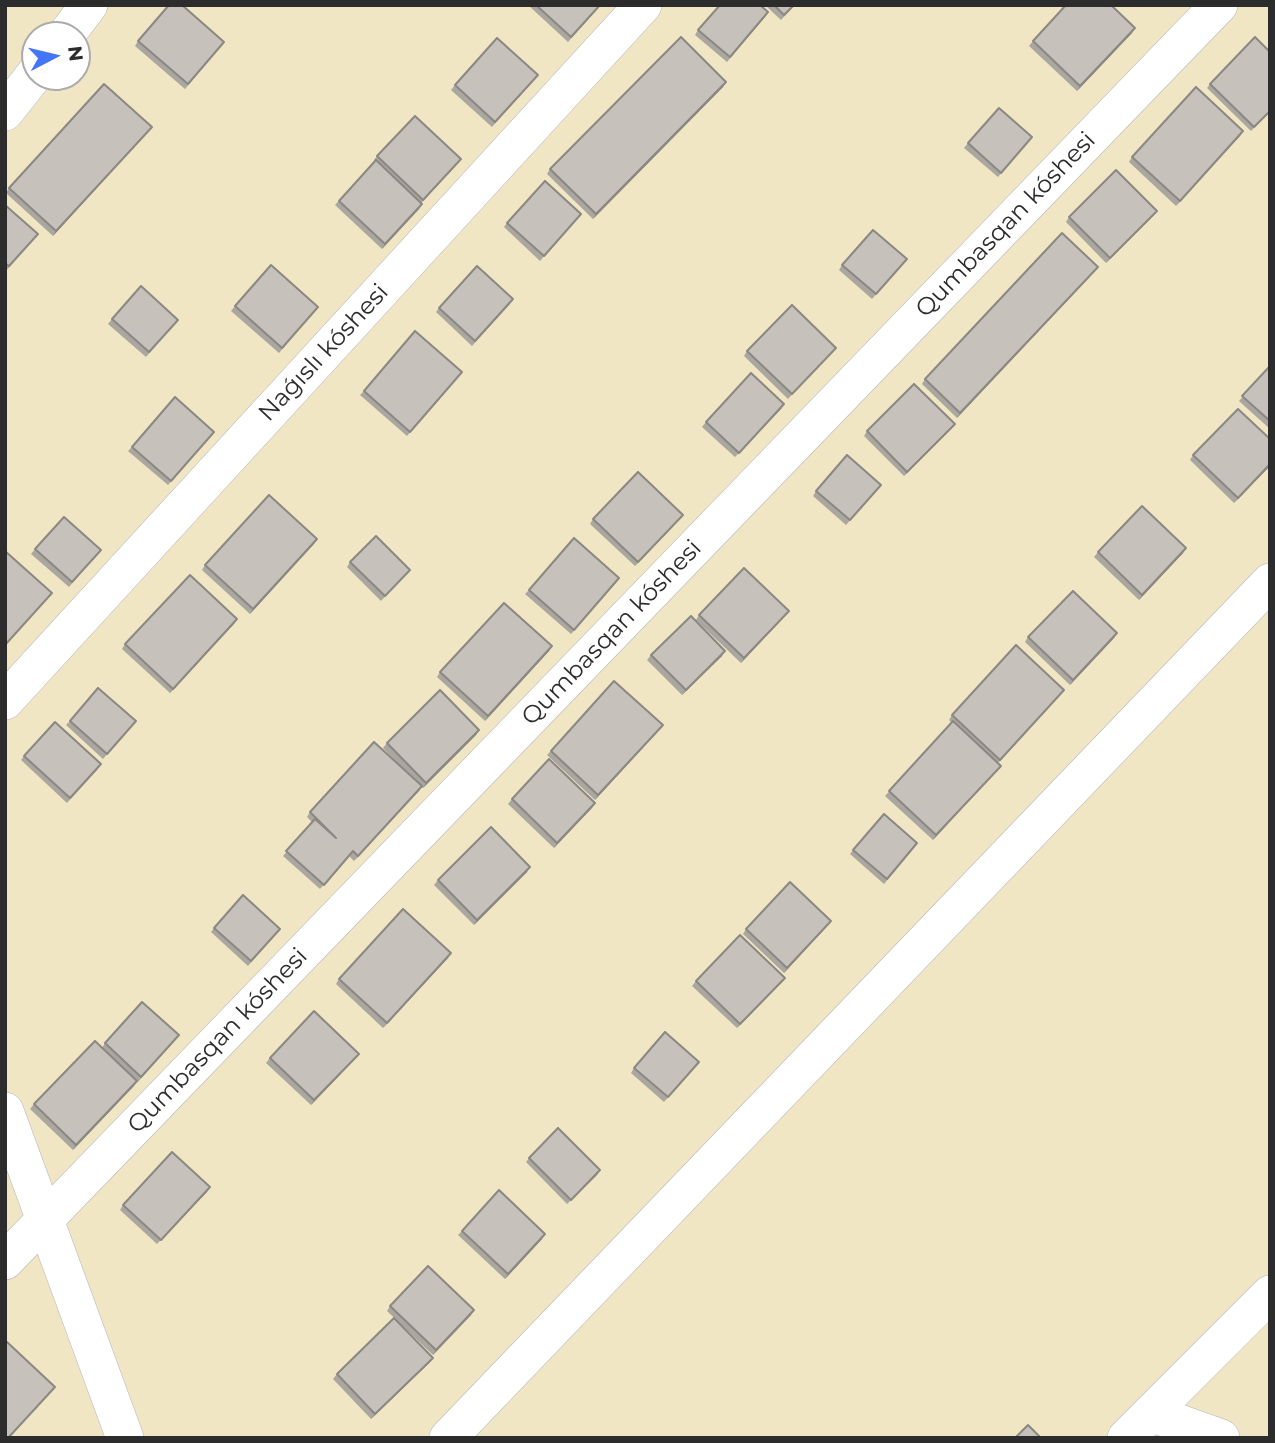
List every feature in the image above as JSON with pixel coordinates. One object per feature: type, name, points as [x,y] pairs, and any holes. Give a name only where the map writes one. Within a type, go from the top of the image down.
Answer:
[{"type":"street","points":[[77,21],[89,5]]},
{"type":"street","name":"Naǵıslı kóshesi","points":[[5,701],[643,5]]},
{"type":"street","name":"Qumbasqan kóshesi","points":[[5,1261],[1219,5]]},
{"type":"street","points":[[5,112],[22,91]]},
{"type":"street","points":[[448,1438],[1270,582]]},
{"type":"street","points":[[5,1111],[124,1438]]},
{"type":"street","points":[[1138,1425],[1270,1294]]},
{"type":"street","points":[[1138,1425],[1221,1438]]},
{"type":"sand","points":[[5,5],[1270,5],[1270,1438],[5,1438]]},
{"type":"building","points":[[169,5],[182,5],[224,42],[188,84],[138,41]]},
{"type":"building","points":[[536,5],[600,5],[571,37]]},
{"type":"building","points":[[720,5],[760,5],[768,12],[730,57],[698,30]]},
{"type":"building","points":[[774,5],[794,5],[784,15]]},
{"type":"building","points":[[1066,5],[1111,5],[1135,28],[1080,86],[1033,41]]},
{"type":"building","points":[[681,37],[726,82],[596,214],[550,169]]},
{"type":"building","points":[[1255,37],[1270,52],[1270,111],[1254,127],[1210,84]]},
{"type":"building","points":[[497,38],[538,75],[495,122],[455,85]]},
{"type":"building","points":[[104,84],[152,127],[56,231],[9,188]]},
{"type":"building","points":[[1196,87],[1243,131],[1180,201],[1132,157]]},
{"type":"building","points":[[999,108],[1032,137],[1001,173],[968,143]]},
{"type":"building","points":[[415,116],[461,159],[423,200],[377,156]]},
{"type":"building","points":[[376,160],[422,204],[385,244],[339,201]]},
{"type":"building","points":[[1116,170],[1157,211],[1110,258],[1069,217]]},
{"type":"building","points":[[545,181],[581,214],[544,256],[507,223]]},
{"type":"building","points":[[5,205],[38,234],[9,266],[5,263]]},
{"type":"building","points":[[873,230],[907,259],[876,294],[842,265]]},
{"type":"building","points":[[1062,233],[1098,267],[960,413],[925,379]]},
{"type":"building","points":[[271,265],[318,307],[282,348],[235,306]]},
{"type":"building","points":[[477,266],[513,299],[475,341],[439,308]]},
{"type":"building","points":[[141,286],[178,320],[149,352],[112,319]]},
{"type":"building","points":[[792,305],[836,348],[792,394],[747,351]]},
{"type":"building","points":[[415,331],[462,372],[410,432],[364,391]]},
{"type":"building","points":[[1270,366],[1270,421],[1242,396]]},
{"type":"building","points":[[751,373],[784,404],[739,453],[706,422]]},
{"type":"building","points":[[914,384],[955,424],[907,472],[867,431]]},
{"type":"building","points":[[175,397],[214,432],[171,481],[132,447]]},
{"type":"building","points":[[1238,409],[1270,439],[1270,464],[1238,498],[1193,455]]},
{"type":"building","points":[[847,455],[881,485],[850,520],[816,491]]},
{"type":"building","points":[[638,472],[683,515],[638,562],[593,519]]},
{"type":"building","points":[[269,495],[317,539],[253,609],[205,565]]},
{"type":"building","points":[[1142,506],[1186,548],[1142,595],[1098,552]]},
{"type":"building","points":[[64,517],[101,550],[72,582],[35,549]]},
{"type":"building","points":[[376,536],[410,570],[385,596],[350,562]]},
{"type":"building","points":[[574,538],[619,578],[574,630],[529,590]]},
{"type":"building","points":[[5,551],[52,593],[5,645]]},
{"type":"building","points":[[744,568],[789,611],[744,658],[699,615]]},
{"type":"building","points":[[190,575],[237,619],[173,689],[125,644]]},
{"type":"building","points":[[1073,591],[1117,633],[1073,680],[1028,637]]},
{"type":"building","points":[[504,603],[552,646],[488,716],[440,672]]},
{"type":"building","points":[[691,616],[725,651],[686,690],[651,655]]},
{"type":"building","points":[[1016,645],[1064,690],[1000,760],[952,715]]},
{"type":"building","points":[[614,681],[663,725],[598,795],[551,751]]},
{"type":"building","points":[[98,688],[136,721],[107,754],[70,721]]},
{"type":"building","points":[[440,690],[479,730],[426,783],[387,743]]},
{"type":"building","points":[[953,721],[1001,766],[936,835],[889,791]]},
{"type":"building","points":[[55,722],[101,764],[70,798],[24,756]]},
{"type":"building","points":[[374,742],[422,786],[358,856],[353,851],[324,885],[286,851],[315,819],[336,838],[310,812]]},
{"type":"building","points":[[549,759],[595,803],[557,843],[512,799]]},
{"type":"building","points":[[884,814],[917,843],[887,879],[853,850]]},
{"type":"building","points":[[491,827],[530,867],[477,920],[438,880]]},
{"type":"building","points":[[790,882],[831,921],[787,968],[746,929]]},
{"type":"building","points":[[243,895],[280,929],[251,961],[214,928]]},
{"type":"building","points":[[403,909],[451,953],[387,1023],[339,979]]},
{"type":"building","points":[[740,935],[785,978],[740,1024],[696,981]]},
{"type":"building","points":[[142,1002],[179,1035],[141,1077],[105,1043]]},
{"type":"building","points":[[314,1011],[359,1054],[314,1100],[270,1058]]},
{"type":"building","points":[[665,1032],[699,1062],[668,1097],[634,1068]]},
{"type":"building","points":[[95,1041],[137,1081],[76,1145],[34,1104]]},
{"type":"building","points":[[558,1128],[600,1170],[571,1200],[529,1158]]},
{"type":"building","points":[[172,1152],[210,1187],[161,1240],[123,1205]]},
{"type":"building","points":[[499,1190],[545,1234],[508,1274],[462,1231]]},
{"type":"building","points":[[428,1266],[474,1310],[436,1350],[390,1306]]},
{"type":"building","points":[[394,1318],[433,1358],[375,1414],[337,1374]]},
{"type":"building","points":[[7,1342],[55,1387],[8,1438],[5,1438],[5,1345]]},
{"type":"building","points":[[1028,1425],[1041,1438],[1015,1438]]}]
